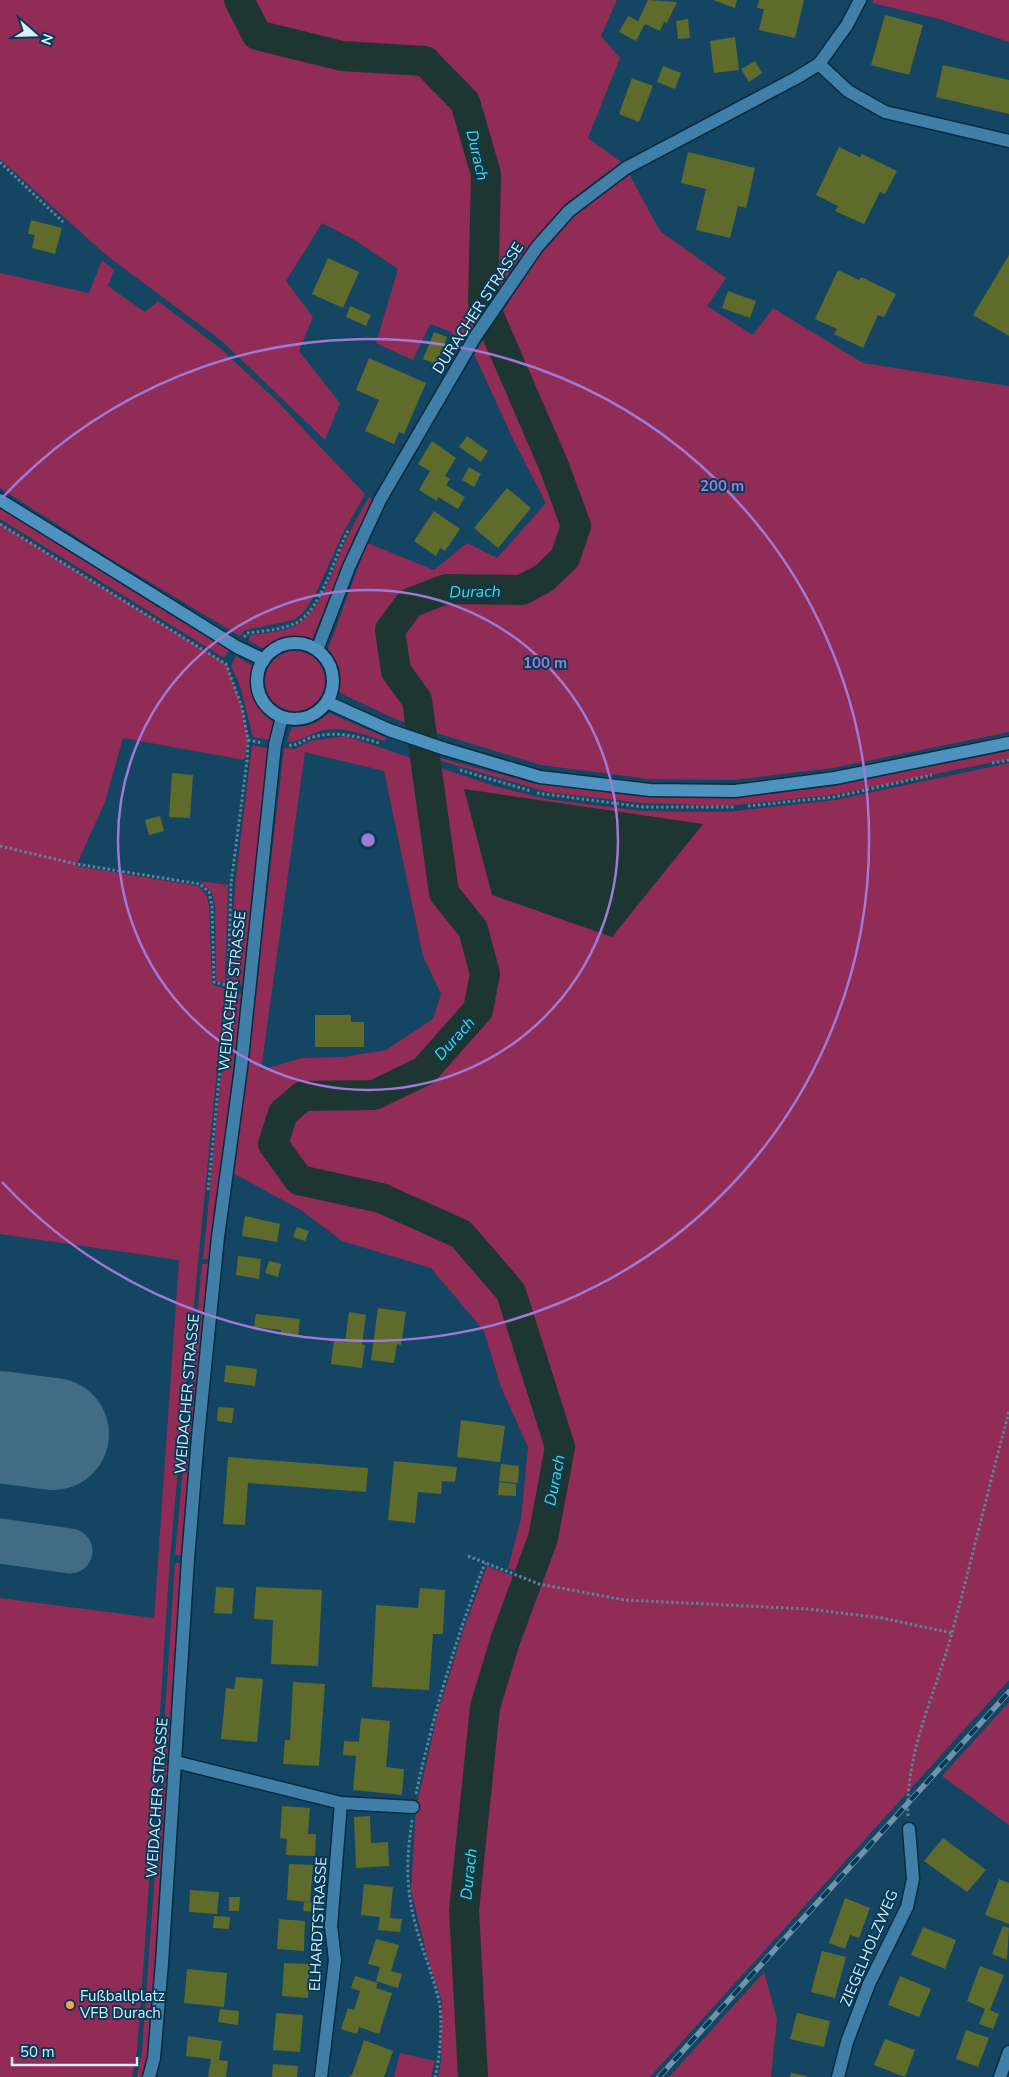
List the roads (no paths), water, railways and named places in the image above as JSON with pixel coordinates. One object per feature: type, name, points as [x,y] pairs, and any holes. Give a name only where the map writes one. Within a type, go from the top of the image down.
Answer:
[{"type":"street","name":"DURACHER STRASSE","points":[[317,650],[349,568],[380,500],[475,337],[519,271],[569,211],[626,168],[819,64],[847,25],[860,0]]},
{"type":"street","points":[[819,64],[848,91],[885,112],[1009,140]]},
{"type":"street","points":[[0,500],[237,647],[264,660]]},
{"type":"street","points":[[300,644],[317,650],[325,658],[333,680],[327,702],[318,711],[307,717],[295,719],[282,717],[268,707],[259,693],[259,670],[264,660],[272,651],[282,645],[300,644]]},
{"type":"street","points":[[327,702],[389,730],[540,777],[650,790],[735,791],[835,778],[1009,743]]},
{"type":"street","name":"WEIDACHER STRASSE","points":[[149,2077],[154,2058],[160,1982],[188,1559],[198,1438],[218,1238],[241,1068],[276,745],[282,717]]},
{"type":"street","points":[[176,1762],[342,1803],[413,1807]]},
{"type":"street","name":"ELHARDTSTRASSE","points":[[321,2077],[336,1960],[331,1926],[342,1803]]},
{"type":"street","name":"ZIEGELHOLZWEG","points":[[838,2077],[847,2042],[869,1984],[907,1907],[913,1879],[909,1829]]},
{"type":"street","points":[[1000,2077],[1009,2052]]},
{"type":"waterway","name":"Durach","points":[[239,0],[257,35],[342,56],[425,61],[465,102],[486,174],[483,302],[554,466],[576,526],[565,558],[544,578],[522,590],[446,589],[410,603],[390,630],[396,671],[417,700],[444,893],[473,929],[485,974],[478,1010],[424,1071],[374,1095],[303,1096],[283,1113],[273,1144],[299,1180],[381,1198],[461,1234],[511,1292],[560,1447],[543,1538],[505,1641],[485,1707],[464,1910],[473,2077]]},
{"type":"railway","points":[[659,2077],[1009,1692]]},
{"type":"place","name":"Fußballplatz VFB Durach","points":[[70,2005]]}]
